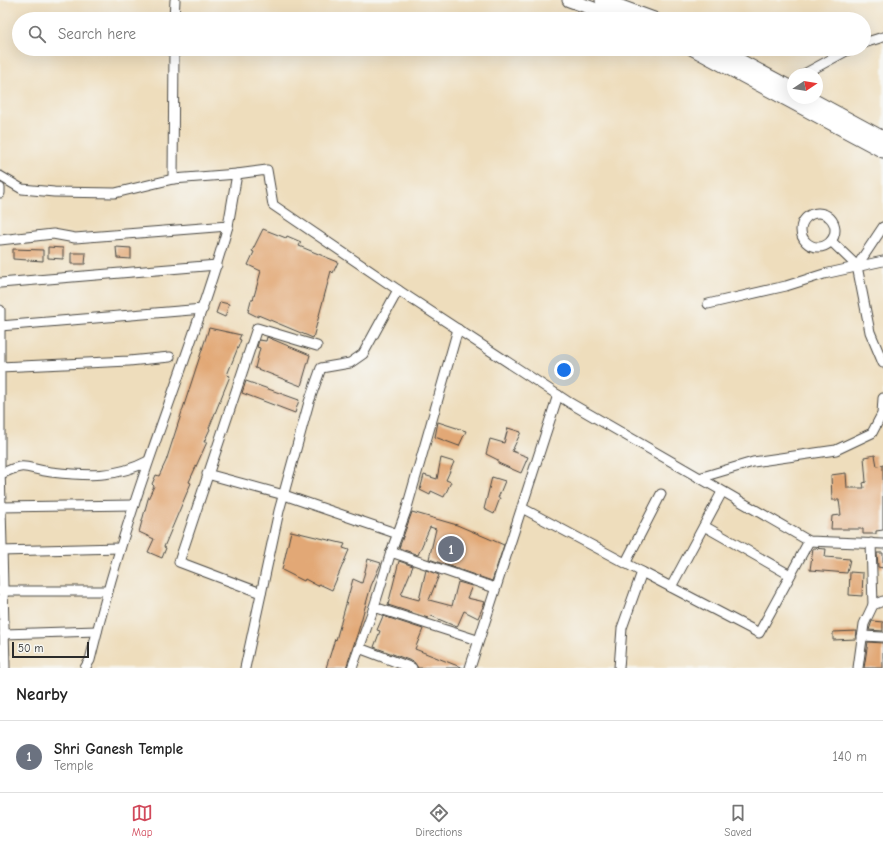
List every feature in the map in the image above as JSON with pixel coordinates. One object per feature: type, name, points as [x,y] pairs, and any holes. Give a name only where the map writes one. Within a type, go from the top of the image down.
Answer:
[{"type":"street","points":[[174,0],[174,12]]},
{"type":"street","points":[[569,0],[602,12]]},
{"type":"street","points":[[602,0],[635,12]]},
{"type":"street","points":[[871,41],[883,37]]},
{"type":"street","points":[[173,178],[174,56]]},
{"type":"street","points":[[706,56],[883,151]]},
{"type":"street","points":[[732,56],[787,84]]},
{"type":"street","points":[[815,68],[837,56]]},
{"type":"street","points":[[820,104],[883,138]]},
{"type":"street","points":[[0,176],[22,189],[115,193],[173,178],[237,174],[267,170],[273,205],[398,290],[558,395],[722,492],[809,541],[883,544]]},
{"type":"street","points":[[85,668],[90,660],[120,548],[148,462],[203,310],[217,265],[228,226],[237,174]]},
{"type":"street","points":[[0,188],[0,193]]},
{"type":"street","points":[[0,240],[53,234],[75,238],[228,226]]},
{"type":"street","points":[[857,266],[883,227]]},
{"type":"street","points":[[831,241],[857,266],[870,332],[883,363]]},
{"type":"street","points":[[708,304],[786,286],[824,274],[883,261]]},
{"type":"street","points":[[0,283],[217,265]]},
{"type":"street","points":[[245,668],[284,495],[309,402],[321,368],[350,363],[363,354],[398,290]]},
{"type":"street","points":[[0,310],[1,551],[5,668]]},
{"type":"street","points":[[0,326],[203,310]]},
{"type":"street","points":[[261,593],[178,562],[257,328],[317,346]]},
{"type":"street","points":[[352,668],[398,534],[458,329]]},
{"type":"street","points":[[0,367],[129,361],[170,357]]},
{"type":"street","points":[[470,668],[477,640],[490,608],[495,588],[558,395]]},
{"type":"street","points":[[872,432],[882,414],[883,398]]},
{"type":"street","points":[[699,478],[753,462],[836,450],[872,432],[883,431]]},
{"type":"street","points":[[0,474],[14,468],[24,466],[49,472],[101,475],[131,470],[148,462]]},
{"type":"street","points":[[207,474],[284,495],[398,534]]},
{"type":"street","points":[[671,587],[722,492]]},
{"type":"street","points":[[626,562],[661,494]]},
{"type":"street","points":[[1,507],[134,505]]},
{"type":"street","points":[[522,508],[759,633],[809,541]]},
{"type":"street","points":[[704,526],[790,575]]},
{"type":"street","points":[[858,668],[864,624],[873,605],[871,543]]},
{"type":"street","points":[[1,551],[120,548]]},
{"type":"street","points":[[391,552],[495,588]]},
{"type":"street","points":[[619,668],[622,628],[642,572]]},
{"type":"street","points":[[2,591],[108,591]]},
{"type":"street","points":[[873,605],[883,601]]},
{"type":"street","points":[[374,607],[477,640]]},
{"type":"street","points":[[4,634],[97,631]]},
{"type":"street","points":[[862,636],[883,637]]},
{"type":"street","points":[[359,648],[412,668]]},
{"type":"building","points":[[263,229],[301,242],[299,246],[338,262],[333,273],[331,271],[313,338],[248,312],[261,271],[248,265],[254,252],[252,251]]},
{"type":"building","points":[[48,247],[63,248],[63,259],[48,258]]},
{"type":"building","points":[[116,247],[131,248],[131,259],[117,258]]},
{"type":"building","points":[[13,249],[43,250],[43,261],[13,259]]},
{"type":"building","points":[[71,253],[86,253],[85,264],[71,264]]},
{"type":"building","points":[[220,302],[229,304],[225,317],[216,313]]},
{"type":"building","points":[[209,328],[241,335],[239,339],[241,340],[227,375],[230,376],[204,442],[207,442],[189,482],[191,483],[164,547],[166,548],[162,558],[148,552],[154,539],[139,532],[148,499],[154,486],[152,484],[156,475],[159,476],[166,461]]},
{"type":"building","points":[[267,337],[310,355],[301,386],[255,368],[260,348],[257,347],[259,340],[266,341]]},
{"type":"building","points":[[246,381],[299,400],[295,413],[242,393]]},
{"type":"building","points":[[438,422],[466,431],[459,446],[435,437]]},
{"type":"building","points":[[508,428],[521,432],[512,451],[528,457],[521,473],[498,463],[498,460],[486,454],[490,439],[504,443]]},
{"type":"building","points":[[875,455],[877,466],[883,465],[883,530],[876,531],[876,534],[863,534],[863,529],[831,529],[832,516],[841,515],[839,500],[832,500],[831,475],[846,473],[847,488],[864,488],[863,483],[866,482],[864,457]]},
{"type":"building","points":[[441,458],[454,462],[446,480],[451,482],[444,497],[431,491],[430,495],[420,490],[424,475],[437,479]]},
{"type":"building","points":[[492,477],[505,481],[498,498],[500,498],[494,514],[484,509]]},
{"type":"building","points":[[412,512],[457,525],[504,545],[492,581],[429,559],[436,529],[430,527],[418,555],[399,548]]},
{"type":"building","points":[[291,531],[345,544],[343,548],[349,550],[332,590],[319,584],[318,586],[305,579],[304,581],[282,570]]},
{"type":"building","points":[[813,548],[826,549],[825,557],[850,559],[847,573],[810,570]]},
{"type":"building","points":[[877,553],[883,553],[883,568],[878,567]]},
{"type":"building","points":[[368,559],[381,563],[371,586],[346,668],[326,668],[335,639],[336,640],[353,579],[362,583]]},
{"type":"building","points":[[399,561],[413,566],[401,595],[419,600],[426,570],[439,575],[429,600],[452,606],[458,582],[472,586],[467,598],[485,602],[478,618],[464,611],[457,627],[429,615],[428,618],[388,605]]},
{"type":"building","points":[[850,572],[863,573],[862,596],[849,595]]},
{"type":"building","points":[[383,616],[423,629],[415,649],[463,668],[418,668],[414,662],[374,647],[380,631],[377,630]]},
{"type":"building","points":[[872,621],[883,622],[883,631],[869,630]]},
{"type":"building","points":[[857,631],[856,639],[833,640],[833,632]]},
{"type":"building","points":[[868,642],[883,643],[883,668],[864,668]]},
{"type":"place","name":"Shri Ganesh Temple","points":[[451,549]]}]
